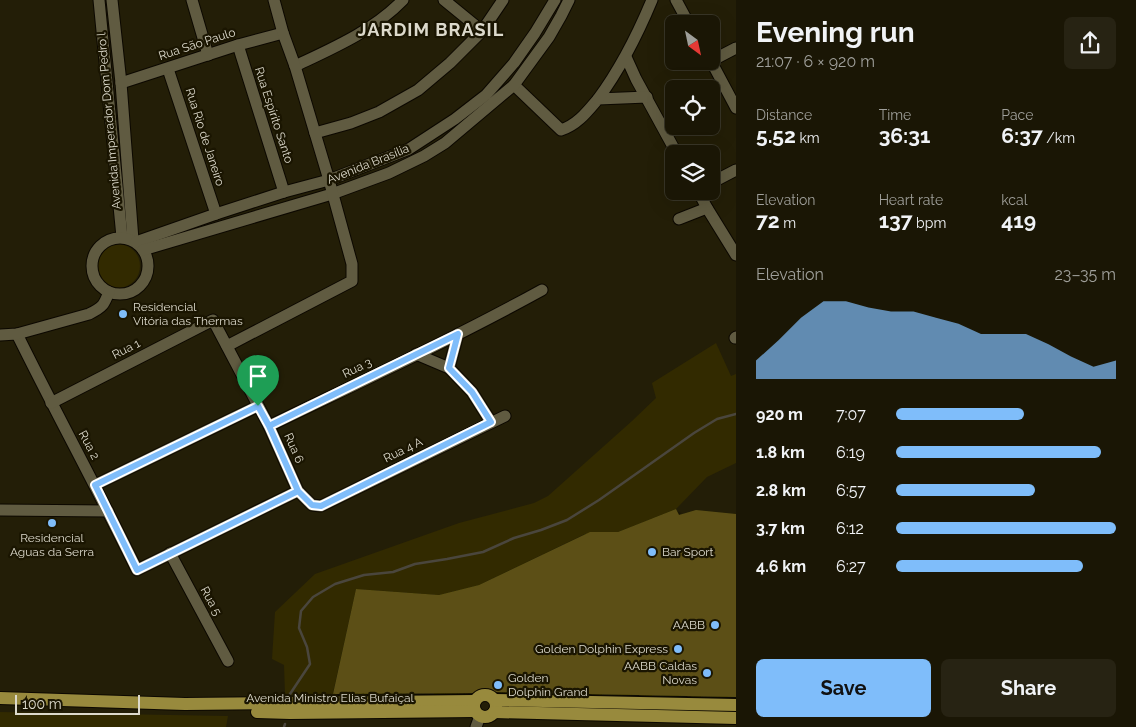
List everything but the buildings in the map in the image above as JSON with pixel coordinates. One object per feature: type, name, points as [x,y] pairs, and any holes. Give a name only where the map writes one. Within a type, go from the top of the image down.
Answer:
[{"type":"main road","points":[[483,695],[490,696],[494,706],[489,716],[483,717],[477,714],[477,698],[483,695]]},
{"type":"main road","name":"Avenida Ministro Elias Bufaiçal","points":[[0,698],[185,704],[223,711],[477,714]]},
{"type":"main road","points":[[494,706],[736,705]]},
{"type":"main road","points":[[494,706],[736,718]]},
{"type":"street","name":"Avenida Imperador Dom Pedro l","points":[[100,0],[134,242]]},
{"type":"street","name":"Avenida Imperador Dom Pedro l","points":[[112,0],[134,242]]},
{"type":"street","points":[[192,0],[208,55]]},
{"type":"street","points":[[227,346],[352,281],[352,264],[316,133],[274,0]]},
{"type":"street","points":[[294,66],[370,28],[403,0]]},
{"type":"street","points":[[444,0],[482,31]]},
{"type":"street","points":[[316,133],[351,123],[379,112],[418,90],[450,63],[482,31],[504,0]]},
{"type":"street","name":"Avenida Brasília","points":[[134,242],[284,192],[329,180],[409,149],[455,119],[486,95],[519,56],[555,0]]},
{"type":"street","name":"Avenida Brasília","points":[[134,242],[332,194],[388,173],[424,156],[445,143],[514,85],[549,37],[569,0]]},
{"type":"street","points":[[514,85],[561,130],[568,128],[583,117],[606,88],[626,57],[652,0]]},
{"type":"street","points":[[676,0],[685,15]]},
{"type":"street","name":"Rua São Paulo","points":[[121,83],[238,45],[283,33]]},
{"type":"street","name":"Rua Espírito Santo","points":[[238,45],[284,192]]},
{"type":"street","points":[[720,56],[736,48]]},
{"type":"street","points":[[626,57],[672,145]]},
{"type":"street","name":"Rua Rio de Janeiro","points":[[168,68],[216,214]]},
{"type":"street","points":[[716,70],[736,108]]},
{"type":"street","points":[[598,99],[647,97]]},
{"type":"street","points":[[720,178],[736,170]]},
{"type":"street","points":[[703,200],[736,255]]},
{"type":"street","points":[[679,219],[707,208]]},
{"type":"street","points":[[113,238],[134,242],[147,258],[146,276],[142,283],[127,293],[109,292],[96,281],[92,273],[93,255],[98,247],[113,238]]},
{"type":"street","name":"Rua 3","points":[[269,426],[458,334],[542,290]]},
{"type":"street","points":[[0,335],[17,334],[89,314],[104,304],[109,292]]},
{"type":"street","name":"Rua 6","points":[[213,320],[269,426],[298,491],[312,505]]},
{"type":"street","name":"Rua 1","points":[[51,403],[213,320]]},
{"type":"street","name":"Rua 2","points":[[17,334],[137,570],[170,553]]},
{"type":"street","points":[[449,368],[458,334]]},
{"type":"street","points":[[416,354],[449,368],[472,392],[491,422]]},
{"type":"street","points":[[95,485],[258,406]]},
{"type":"street","name":"Rua 4 A","points":[[312,505],[321,506],[505,416]]},
{"type":"street","points":[[170,553],[298,491]]},
{"type":"street","points":[[0,510],[108,511]]},
{"type":"street","name":"Rua 5","points":[[170,553],[228,662]]},
{"type":"shaded area","points":[[114,244],[122,244],[134,250],[140,266],[134,282],[122,288],[114,288],[102,282],[96,270],[96,262],[102,250]]},
{"type":"shaded area","points":[[716,343],[731,376],[736,374],[736,463],[707,477],[676,509],[618,532],[585,534],[479,585],[439,595],[356,589],[332,697],[296,698],[295,695],[285,695],[284,665],[272,659],[275,612],[315,574],[459,523],[534,503],[548,496],[656,398],[652,383]]},
{"type":"shaded area","points":[[0,712],[228,716],[226,727],[0,727]]},
{"type":"waterway","points":[[290,694],[310,664],[307,647],[299,628],[301,611],[313,597],[335,584],[364,575],[393,572],[415,564],[483,552],[514,538],[567,520],[599,500],[694,433],[717,419],[736,414]]},
{"type":"place","name":"Residencial Vitória das Thermas","points":[[123,314]]},
{"type":"place","name":"Residencial Aguas da Serra","points":[[52,523]]},
{"type":"place","name":"Bar Sport","points":[[652,552]]},
{"type":"place","name":"AABB","points":[[715,625]]},
{"type":"place","name":"Golden Dolphin Express","points":[[678,649]]},
{"type":"place","name":"AABB Caldas Novas","points":[[707,673]]},
{"type":"place","name":"Golden Dolphin Grand","points":[[498,685]]},
{"type":"district","name":"JARDIM BRASIL","points":[[431,30]]},
{"type":"route","points":[[258,406],[95,485],[137,570],[298,491],[269,426],[458,334],[449,368],[472,392],[491,422],[321,506],[312,505],[298,491],[258,406]]}]
